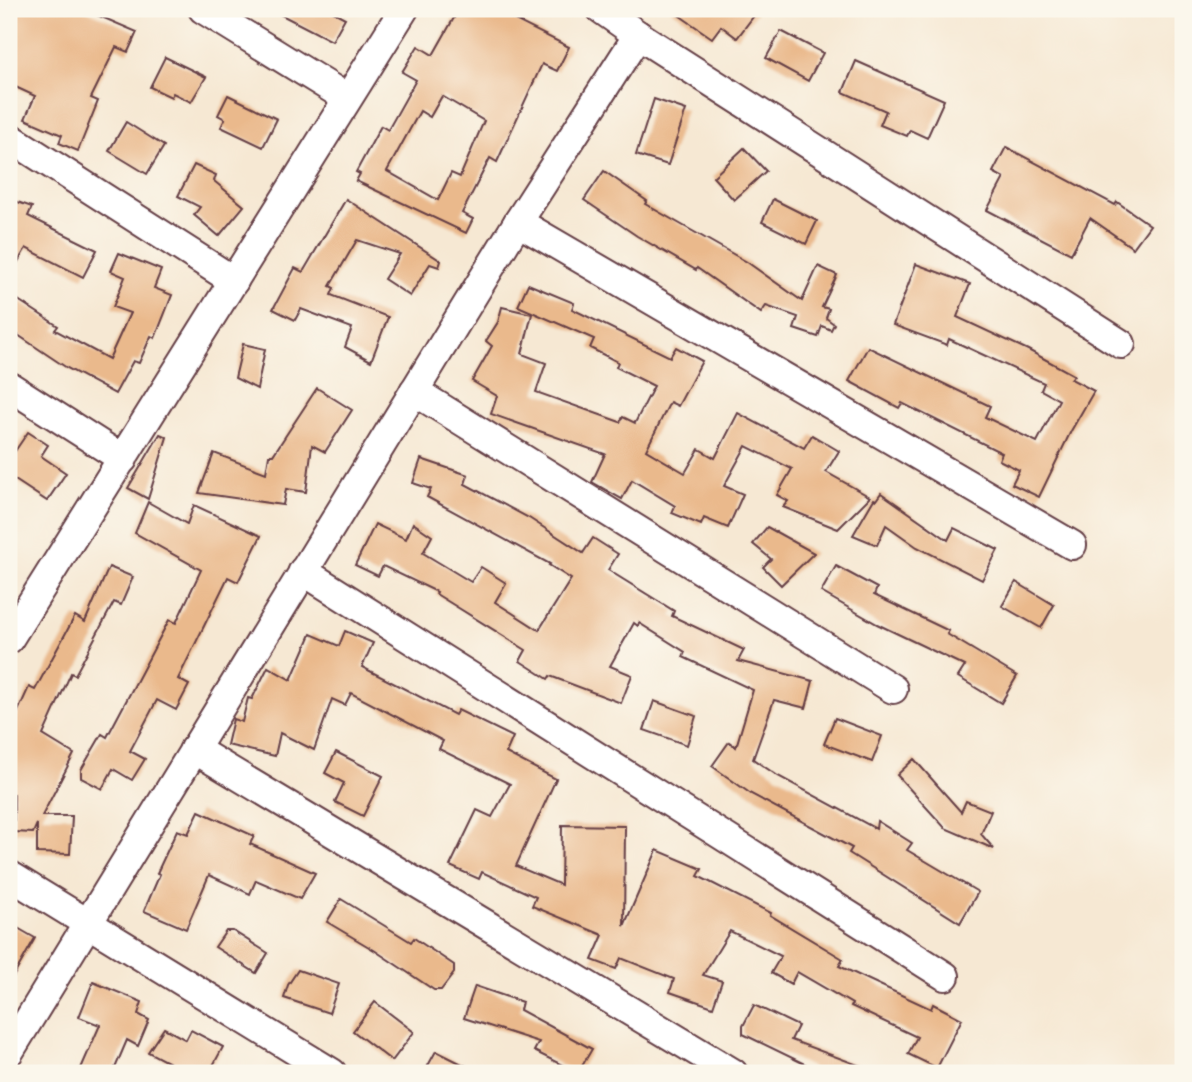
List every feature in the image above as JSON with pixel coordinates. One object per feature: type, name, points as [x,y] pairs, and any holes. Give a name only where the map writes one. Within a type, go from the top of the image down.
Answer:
[{"type":"street","points":[[203,9],[347,98]]},
{"type":"street","points":[[11,632],[123,459],[404,9]]},
{"type":"street","points":[[601,9],[638,36],[1121,344]]},
{"type":"street","points":[[9,1052],[86,922],[518,222],[638,36]]},
{"type":"street","points":[[9,137],[234,281]]},
{"type":"street","points":[[518,222],[1072,545]]},
{"type":"street","points":[[9,386],[123,459]]},
{"type":"street","points":[[414,391],[893,689]]},
{"type":"street","points":[[303,571],[945,976]]},
{"type":"street","points":[[194,749],[733,1073]]},
{"type":"street","points":[[9,875],[332,1073]]},
{"type":"building","points":[[9,9],[83,9],[137,32],[128,52],[116,47],[91,98],[98,101],[78,151],[59,143],[62,135],[25,119],[35,96],[9,84]]},
{"type":"building","points":[[270,9],[328,9],[345,18],[332,41]]},
{"type":"building","points":[[459,9],[493,9],[569,47],[557,71],[542,64],[497,162],[490,158],[462,213],[473,219],[466,233],[356,181],[360,174],[356,172],[381,126],[388,130],[416,80],[402,72],[418,46],[433,55]],"holes":[[[442,96],[484,121],[460,177],[451,173],[438,200],[387,171],[420,111],[430,117]]]},
{"type":"building","points":[[670,9],[759,9],[737,38],[721,26],[712,38]]},
{"type":"building","points":[[781,31],[823,53],[808,81],[766,58]]},
{"type":"building","points":[[165,57],[206,77],[191,102],[173,93],[171,97],[150,87]]},
{"type":"building","points":[[856,61],[944,100],[927,138],[910,130],[907,136],[880,125],[886,111],[843,92]]},
{"type":"building","points":[[228,95],[277,119],[263,147],[221,127],[225,119],[218,115]]},
{"type":"building","points":[[654,99],[686,110],[668,165],[636,155]]},
{"type":"building","points":[[126,122],[164,146],[147,174],[109,151]]},
{"type":"building","points":[[1006,147],[1115,205],[1117,202],[1150,225],[1133,248],[1090,218],[1071,254],[987,210],[1004,178],[993,172]]},
{"type":"building","points":[[744,148],[766,171],[734,200],[713,177]]},
{"type":"building","points":[[194,165],[216,175],[214,181],[244,206],[219,236],[194,215],[200,207],[178,196]]},
{"type":"building","points":[[604,171],[647,201],[645,204],[747,262],[802,301],[818,266],[837,275],[822,307],[829,309],[826,318],[834,324],[831,330],[822,326],[818,337],[794,329],[798,317],[766,306],[761,313],[697,268],[696,270],[637,236],[584,200]]},
{"type":"building","points":[[9,199],[32,207],[28,216],[97,250],[83,277],[26,248],[9,277]]},
{"type":"building","points":[[346,199],[441,261],[439,267],[430,264],[410,296],[384,279],[400,254],[357,240],[330,286],[334,288],[331,295],[388,317],[371,361],[345,347],[352,328],[301,309],[295,320],[273,309],[295,268],[303,272]]},
{"type":"building","points":[[773,199],[817,221],[806,244],[762,222]]},
{"type":"building","points":[[119,253],[161,270],[154,288],[172,295],[155,338],[151,336],[139,363],[133,361],[115,394],[67,368],[9,329],[9,294],[58,326],[55,330],[109,359],[130,313],[113,307],[125,277],[111,271]]},
{"type":"building","points":[[916,264],[970,284],[957,317],[1028,350],[1074,375],[1071,379],[1094,391],[1039,497],[1012,484],[1019,470],[999,460],[1002,453],[902,403],[899,408],[849,381],[868,347],[990,406],[985,417],[1037,442],[1059,400],[1041,390],[1044,383],[949,339],[947,345],[893,325]]},
{"type":"building","points":[[528,284],[574,303],[572,309],[670,357],[676,347],[702,361],[678,406],[670,402],[646,450],[685,473],[699,449],[715,458],[738,413],[804,448],[812,435],[839,451],[826,472],[870,497],[838,529],[783,507],[788,501],[777,495],[792,469],[746,446],[724,486],[743,494],[728,528],[704,518],[701,525],[672,513],[675,506],[632,480],[622,499],[592,482],[605,454],[491,414],[497,396],[472,381],[492,346],[486,341],[498,322],[502,307],[532,314],[522,354],[546,363],[536,392],[620,422],[623,417],[635,423],[654,386],[616,367],[618,362],[590,348],[594,339],[518,306]]},
{"type":"building","points":[[243,344],[265,349],[257,389],[235,378]]},
{"type":"building","points":[[317,388],[352,410],[325,452],[312,445],[306,492],[286,489],[283,505],[199,493],[214,453],[266,473],[269,455],[273,455]]},
{"type":"building","points":[[28,432],[48,445],[41,456],[66,473],[47,501],[9,476],[9,460]]},
{"type":"building","points":[[160,434],[167,437],[148,499],[128,488]]},
{"type":"building","points":[[421,459],[468,475],[465,484],[529,518],[583,553],[593,538],[618,554],[608,570],[674,611],[672,616],[744,650],[738,661],[813,681],[806,708],[774,700],[753,759],[778,776],[876,829],[877,821],[912,843],[907,850],[978,892],[960,923],[849,853],[852,848],[751,794],[712,766],[729,742],[736,747],[753,690],[683,657],[685,652],[639,623],[638,626],[634,623],[610,666],[632,675],[621,703],[550,676],[548,679],[520,661],[526,650],[436,594],[437,592],[383,566],[378,576],[355,565],[375,524],[406,539],[413,523],[432,536],[423,553],[471,582],[481,567],[506,583],[495,602],[539,630],[571,579],[550,564],[427,497],[431,489],[413,483]]},
{"type":"building","points":[[881,493],[948,540],[954,528],[998,550],[982,580],[917,547],[886,525],[877,545],[853,535],[874,499]]},
{"type":"building","points":[[148,502],[187,524],[194,505],[261,536],[238,582],[228,577],[178,679],[189,685],[176,710],[157,700],[130,751],[145,759],[132,780],[113,769],[102,789],[81,778],[81,770],[102,734],[107,737],[169,620],[176,623],[201,570],[135,533]]},
{"type":"building","points":[[767,527],[814,553],[781,585],[763,567],[771,559],[753,544]]},
{"type":"building","points":[[836,566],[877,588],[874,595],[949,631],[947,634],[1017,676],[1001,703],[958,677],[965,666],[877,624],[821,592]]},
{"type":"building","points":[[109,567],[133,577],[121,605],[114,602],[75,675],[71,673],[43,735],[74,754],[42,816],[72,816],[70,854],[37,853],[37,824],[33,833],[14,832],[14,794],[9,792],[9,731],[29,687],[35,690],[75,616],[85,622]]},
{"type":"building","points":[[1016,582],[1054,605],[1041,628],[1002,606]]},
{"type":"building","points":[[345,631],[373,643],[362,667],[455,715],[458,710],[513,737],[506,753],[556,779],[516,866],[561,885],[562,825],[625,826],[624,926],[657,850],[702,869],[698,876],[771,913],[770,915],[843,959],[839,966],[931,1009],[933,1004],[962,1019],[937,1068],[908,1054],[917,1037],[851,1006],[852,1004],[797,972],[791,984],[771,973],[781,956],[730,931],[703,975],[722,981],[713,1007],[670,992],[674,979],[621,958],[616,969],[592,960],[603,935],[532,906],[536,897],[482,872],[479,879],[450,866],[477,810],[492,817],[510,784],[439,749],[443,741],[351,693],[345,705],[332,699],[314,750],[280,733],[275,756],[227,745],[233,719],[242,722],[248,698],[252,699],[268,667],[291,680],[311,634],[339,646]]},
{"type":"building","points":[[654,701],[696,716],[687,745],[644,730]]},
{"type":"building","points":[[835,718],[882,736],[872,762],[824,744]]},
{"type":"building","points":[[336,752],[383,776],[363,816],[335,802],[344,783],[325,773]]},
{"type":"building","points":[[914,759],[961,812],[966,801],[991,811],[981,834],[994,849],[945,828],[897,775]]},
{"type":"building","points":[[199,811],[254,836],[250,844],[315,873],[300,899],[256,880],[250,894],[209,875],[186,929],[144,911],[160,874],[157,873],[177,830],[188,834]]},
{"type":"building","points":[[341,899],[411,942],[414,938],[454,965],[454,973],[441,990],[434,990],[327,922]]},
{"type":"building","points":[[9,923],[35,938],[9,984]]},
{"type":"building","points":[[226,931],[233,931],[268,953],[256,973],[215,947]]},
{"type":"building","points":[[298,970],[339,984],[329,1013],[284,998],[288,985]]},
{"type":"building","points":[[93,982],[142,1002],[138,1014],[149,1020],[138,1046],[127,1040],[113,1073],[79,1073],[100,1025],[79,1017]]},
{"type":"building","points":[[475,986],[522,1002],[520,1010],[592,1049],[578,1073],[534,1051],[539,1042],[464,1018]]},
{"type":"building","points":[[375,1002],[414,1032],[392,1061],[353,1031]]},
{"type":"building","points":[[754,1005],[798,1026],[791,1040],[874,1071],[873,1073],[811,1073],[813,1068],[743,1034],[743,1026]]},
{"type":"building","points":[[164,1028],[186,1040],[191,1030],[223,1047],[209,1073],[169,1073],[173,1065],[148,1052]]},
{"type":"building","points":[[436,1051],[480,1073],[424,1073]]}]
